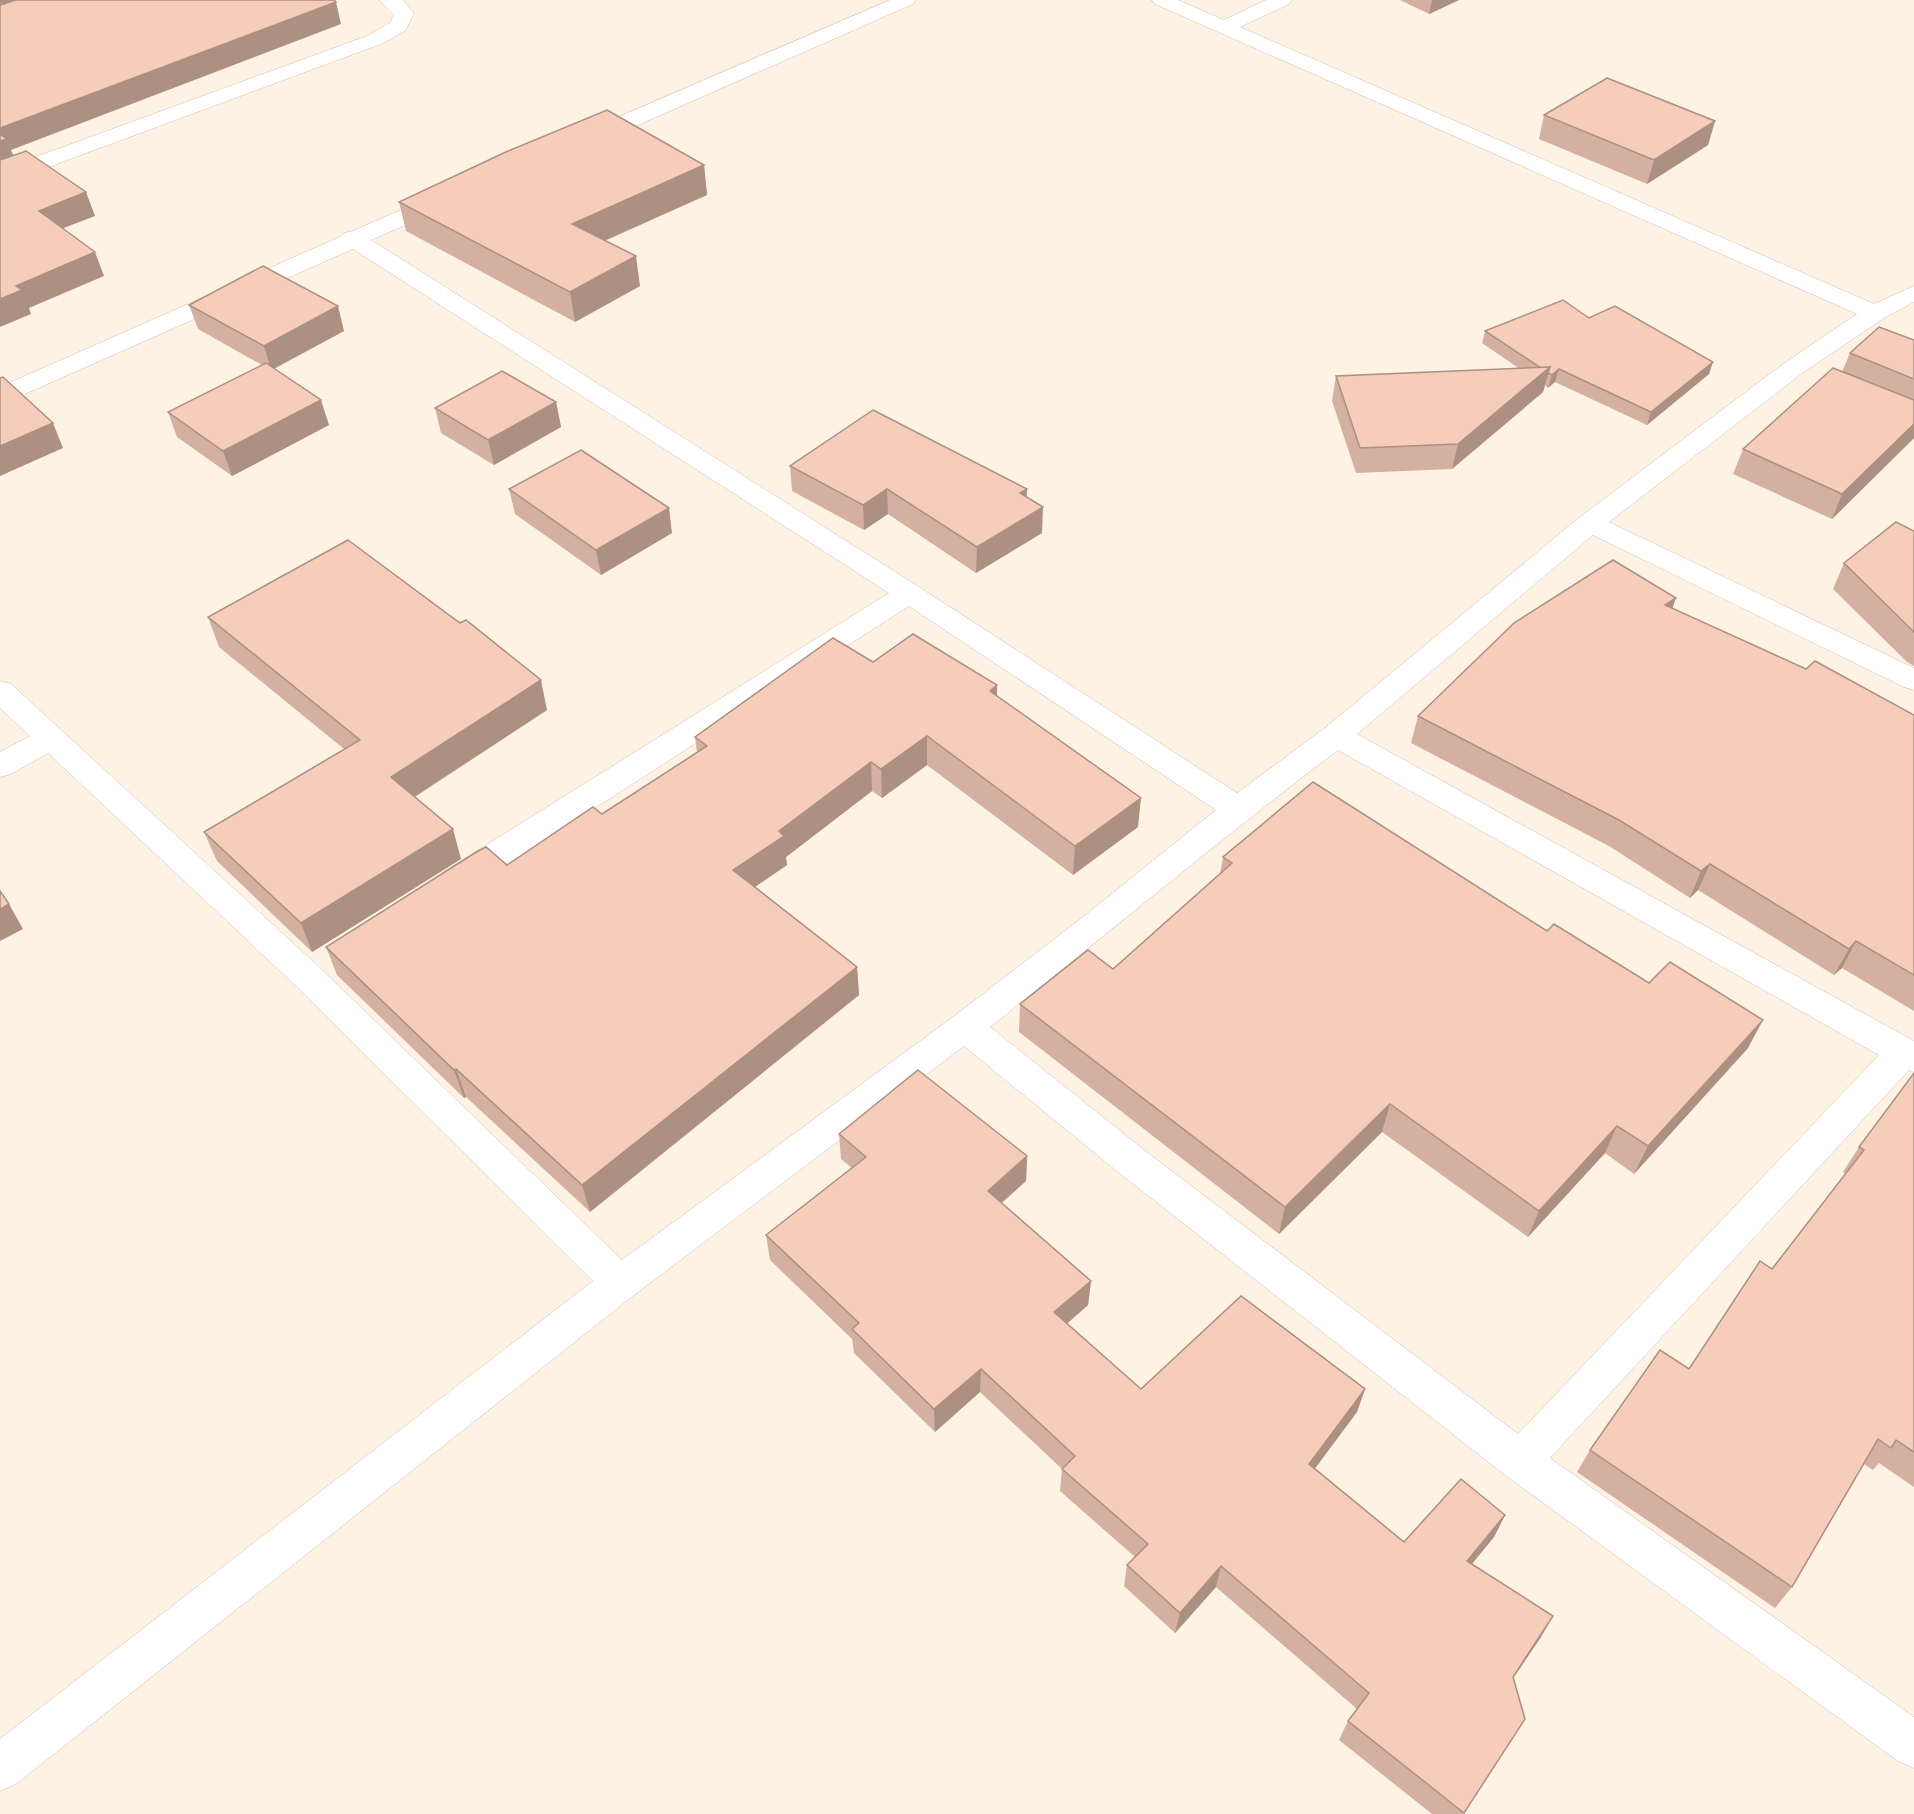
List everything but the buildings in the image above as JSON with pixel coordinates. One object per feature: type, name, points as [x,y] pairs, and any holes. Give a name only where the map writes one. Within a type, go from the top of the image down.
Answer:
[{"type":"street","points":[[0,178],[375,40],[398,27],[404,14],[394,2],[389,0]]},
{"type":"street","points":[[568,147],[906,0]]},
{"type":"street","points":[[1162,0],[1875,313]]},
{"type":"street","points":[[1224,27],[1282,0]]},
{"type":"street","points":[[0,396],[460,192]]},
{"type":"street","points":[[352,238],[909,593],[1238,809]]},
{"type":"street","points":[[0,1768],[621,1283],[965,1027],[1095,926],[1238,809],[1336,736],[1590,523],[1803,374],[1875,313],[1914,293]]},
{"type":"street","points":[[1590,523],[1914,680]]},
{"type":"street","points":[[436,893],[909,593]]},
{"type":"street","points":[[0,691],[316,969],[621,1283]]},
{"type":"street","points":[[1336,736],[1909,1055],[1520,1461]]},
{"type":"street","points":[[0,766],[52,738]]},
{"type":"street","points":[[965,1027],[1131,1161],[1520,1461],[1914,1745]]}]
